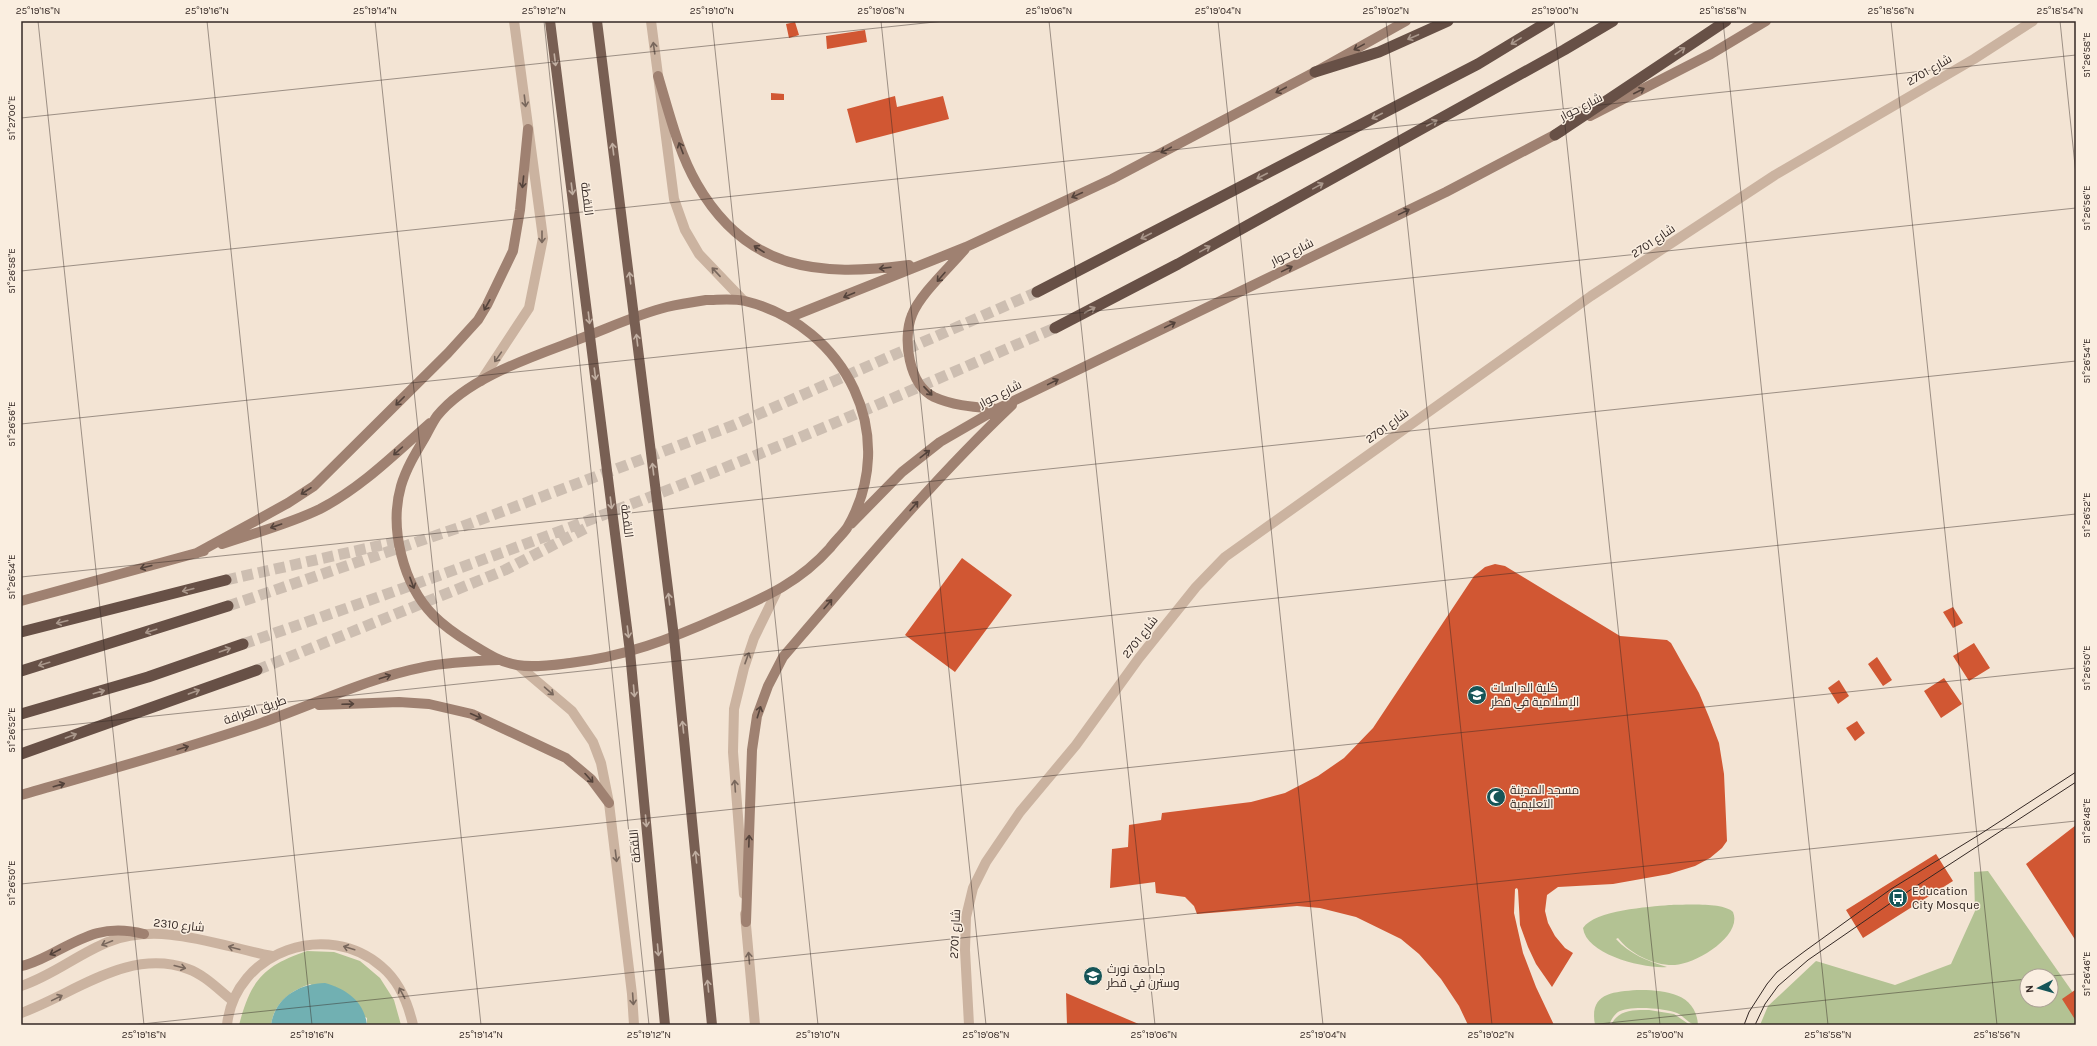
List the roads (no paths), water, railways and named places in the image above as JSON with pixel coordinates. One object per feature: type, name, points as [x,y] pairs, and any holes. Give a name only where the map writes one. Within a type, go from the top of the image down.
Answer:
[{"type":"highway","points":[[1315,72],[1379,52],[1448,21]]},
{"type":"highway","points":[[1037,292],[1478,64],[1549,21]]},
{"type":"highway","points":[[1055,328],[1178,264],[1564,50],[1613,21]]},
{"type":"highway","points":[[1555,135],[1726,21]]},
{"type":"highway","points":[[21,632],[226,580]]},
{"type":"highway","points":[[21,671],[228,606]]},
{"type":"highway","points":[[21,714],[148,677],[243,644]]},
{"type":"highway","points":[[21,754],[257,670]]},
{"type":"main road","name":"اللقطة","points":[[550,21],[630,652],[665,1025]]},
{"type":"main road","points":[[597,21],[674,637],[712,1025]]},
{"type":"main road","points":[[788,318],[966,247],[1112,179],[1315,72],[1406,21]]},
{"type":"main road","name":"شارع حوار","points":[[846,529],[902,472],[940,442],[996,409],[1446,192],[1711,54],[1766,21]]},
{"type":"main road","points":[[658,76],[680,147],[696,184],[719,216],[743,238],[769,256],[800,266],[830,270],[875,269],[923,263]]},
{"type":"main road","points":[[197,553],[288,503],[314,486],[448,353],[478,320],[487,305],[513,251],[520,210],[528,129]]},
{"type":"main road","points":[[966,247],[920,300],[912,315],[907,337],[910,359],[918,380],[932,396],[953,404],[996,409]]},
{"type":"main road","points":[[21,602],[197,553],[293,520],[331,502],[365,479],[460,395],[481,381],[526,360],[635,317],[670,306],[699,302],[743,300],[788,318],[817,338],[836,359],[858,394],[867,428],[868,463],[861,498],[846,529],[816,564],[776,593],[674,637],[630,652],[595,660],[557,665],[519,666],[499,660],[459,636],[433,615],[415,591],[404,561],[396,527],[401,488],[411,461],[438,416]]},
{"type":"main road","points":[[746,922],[752,750],[757,716],[768,686],[783,658],[852,577],[966,448],[1018,399]]},
{"type":"main road","name":"طريق الغرافة","points":[[21,795],[134,763],[262,722],[387,676],[423,667],[458,662],[499,660]]},
{"type":"main road","points":[[309,705],[399,702],[429,704],[472,714],[566,758],[591,779],[609,803]]},
{"type":"main road","points":[[21,966],[34,962],[80,939],[100,931],[122,930],[144,934]]},
{"type":"street","points":[[481,381],[529,308],[543,238],[514,21]]},
{"type":"street","points":[[651,21],[674,199],[684,230],[700,254],[743,300]]},
{"type":"street","name":"شارع 2701","points":[[969,1025],[965,950],[966,916],[973,888],[986,862],[1020,812],[1076,745],[1139,658],[1196,587],[1225,557],[1591,296],[1775,175],[1974,59],[2033,21]]},
{"type":"street","points":[[755,1025],[733,752],[734,709],[744,668],[754,638],[776,593]]},
{"type":"street","name":"اللقطة","points":[[519,666],[572,711],[593,742],[601,763],[609,803],[632,994],[634,1025]]},
{"type":"street","name":"شارع 2310","points":[[21,986],[109,942],[124,937],[144,934],[164,934],[201,939],[272,956]]},
{"type":"street","points":[[227,1025],[233,1001],[249,975],[272,956],[304,944],[337,945],[354,949],[382,967],[394,979],[403,993],[413,1025]]},
{"type":"street","points":[[21,1013],[107,974],[124,968],[152,964],[169,964],[188,969],[201,976],[233,1001]]},
{"type":"water","points":[[325,983],[340,989],[353,997],[362,1009],[367,1025],[271,1025],[273,1015],[277,1007],[290,994],[306,986]]},
{"type":"tunnel","points":[[228,606],[458,528],[734,425],[1037,292]]},
{"type":"tunnel","points":[[243,644],[497,554],[686,483],[826,427],[1055,328]]},
{"type":"tunnel","points":[[257,670],[505,570],[588,527]]},
{"type":"tunnel","points":[[226,580],[400,541]]},
{"type":"tram line","points":[[1744,1025],[1749,1012],[1767,984],[1777,972],[1891,889],[1982,833],[2076,772]]},
{"type":"tram line","points":[[1755,1025],[1765,1004],[1778,986],[1808,960],[1898,898],[2076,782]]},
{"type":"place","name":"كلية الدراسات الإسلامية في قطر","points":[[1477,695]]},
{"type":"place","name":"مسجد المدينة التعليمية","points":[[1496,797]]},
{"type":"place","name":"Education City Mosque","points":[[1898,898]]},
{"type":"place","name":"جامعة نورث وسترن في قطر","points":[[1093,976]]}]
